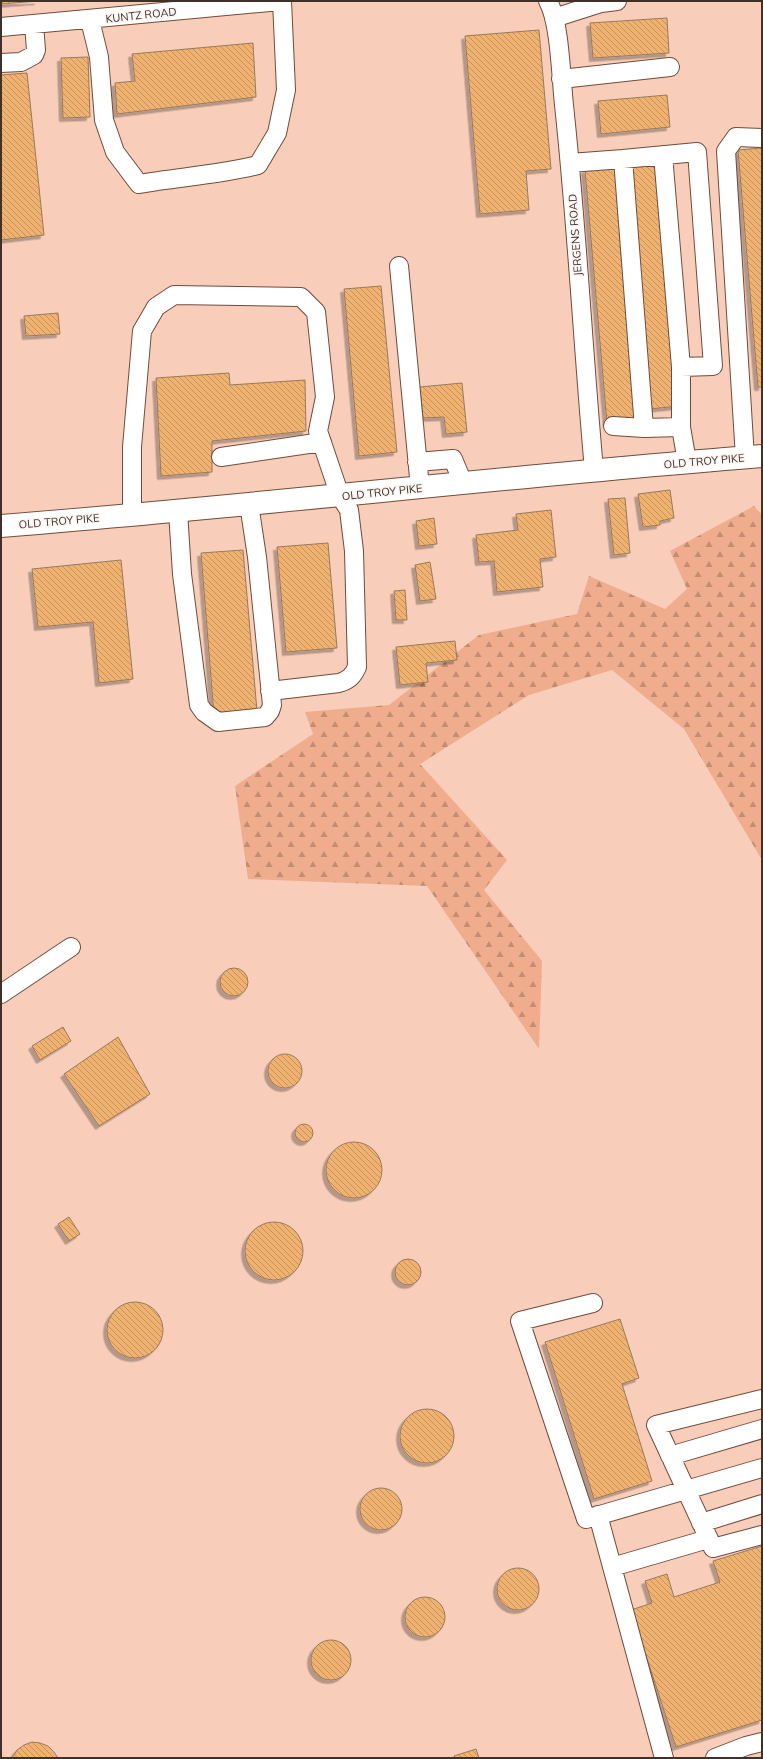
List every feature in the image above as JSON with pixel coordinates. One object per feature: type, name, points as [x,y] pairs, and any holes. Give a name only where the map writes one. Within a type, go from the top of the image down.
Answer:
[{"type":"main road","name":"OLD TROY PIKE","points":[[1,526],[340,496],[594,470],[753,457]]},
{"type":"street","name":"KUNTZ ROAD","points":[[1,27],[90,20],[281,1]]},
{"type":"street","points":[[90,20],[99,57],[104,120],[115,152],[139,184],[171,178],[234,171],[258,165],[277,134],[286,90],[281,1]]},
{"type":"street","name":"JERGENS ROAD","points":[[548,1],[554,18],[562,79],[594,470]]},
{"type":"street","points":[[554,18],[601,2],[618,1]]},
{"type":"street","points":[[1,63],[21,62],[34,55],[36,50],[34,24]]},
{"type":"street","points":[[562,79],[670,67]]},
{"type":"street","points":[[753,457],[726,151],[736,137],[762,138]]},
{"type":"street","points":[[570,163],[697,152],[713,366],[681,367]]},
{"type":"street","points":[[663,155],[681,367],[682,427],[687,462]]},
{"type":"street","points":[[623,158],[644,428]]},
{"type":"street","points":[[399,266],[420,488]]},
{"type":"street","points":[[132,515],[132,447],[142,331],[156,307],[174,295],[301,297],[316,312],[325,397],[318,430],[340,496],[350,510],[354,551],[358,667],[354,675],[348,680],[339,683],[270,691]]},
{"type":"street","points":[[613,426],[644,428],[682,427]]},
{"type":"street","points":[[220,457],[322,442]]},
{"type":"street","points":[[417,462],[453,459],[463,483]]},
{"type":"street","points":[[178,511],[182,574],[199,705],[204,712],[218,722],[265,716],[270,711],[272,705],[257,556],[249,504]]},
{"type":"street","points":[[1,994],[72,947]]},
{"type":"street","points":[[593,1303],[520,1322],[586,1519],[762,1468]]},
{"type":"street","points":[[762,1399],[656,1425],[713,1548],[762,1535]]},
{"type":"street","points":[[670,1456],[762,1429]]},
{"type":"street","points":[[612,1567],[705,1531],[762,1504]]},
{"type":"street","points":[[598,1515],[664,1758]]},
{"type":"street","points":[[715,1758],[746,1746],[762,1742]]},
{"type":"green space","points":[[754,506],[762,515],[762,860],[684,729],[612,670],[529,695],[420,764],[507,860],[484,890],[542,961],[539,1049],[427,886],[248,879],[235,786],[313,734],[305,712],[389,705],[479,635],[577,614],[589,576],[665,609],[687,589],[670,551]]},
{"type":"building","points":[[1,1],[38,1],[1,4]]},
{"type":"building","points":[[667,18],[669,53],[593,58],[590,23]]},
{"type":"building","points":[[539,30],[551,169],[526,171],[529,210],[480,214],[465,36]]},
{"type":"building","points":[[253,43],[256,97],[117,114],[115,83],[135,81],[132,54]]},
{"type":"building","points":[[88,57],[90,117],[63,118],[61,58]]},
{"type":"building","points":[[27,73],[44,235],[1,240],[1,75]]},
{"type":"building","points":[[667,95],[670,127],[601,134],[598,101]]},
{"type":"building","points":[[762,148],[762,387],[758,387],[738,150]]},
{"type":"building","points":[[659,163],[679,406],[650,409],[630,165]]},
{"type":"building","points":[[617,168],[639,420],[607,423],[585,170]]},
{"type":"building","points":[[381,286],[397,452],[359,456],[344,289]]},
{"type":"building","points":[[58,313],[60,334],[26,336],[24,316]]},
{"type":"building","points":[[229,373],[230,385],[305,380],[306,431],[212,441],[212,472],[161,476],[156,378]]},
{"type":"building","points":[[462,383],[467,432],[446,434],[444,417],[423,418],[420,387]]},
{"type":"building","points":[[670,490],[674,518],[660,521],[660,525],[643,527],[638,494]]},
{"type":"building","points":[[625,498],[630,553],[614,555],[608,499]]},
{"type":"building","points":[[551,510],[556,557],[540,559],[543,587],[497,592],[494,561],[479,562],[476,535],[518,530],[516,514]]},
{"type":"building","points":[[434,518],[437,544],[419,546],[416,521]]},
{"type":"building","points":[[328,543],[337,648],[286,652],[277,547]]},
{"type":"building","points":[[243,550],[257,711],[214,715],[201,553]]},
{"type":"building","points":[[121,560],[133,679],[99,683],[93,622],[38,627],[32,569]]},
{"type":"building","points":[[430,562],[436,599],[420,601],[415,565]]},
{"type":"building","points":[[405,590],[407,620],[396,620],[394,591]]},
{"type":"building","points":[[455,641],[457,660],[426,663],[428,682],[400,685],[396,647]]},
{"type":"building","points":[[234,968],[244,972],[248,982],[244,992],[234,996],[224,992],[220,982],[224,972]]},
{"type":"building","points":[[63,1027],[71,1041],[40,1060],[32,1046]]},
{"type":"building","points":[[118,1037],[150,1094],[99,1126],[64,1074]]},
{"type":"building","points":[[282,1054],[288,1054],[297,1059],[301,1065],[301,1077],[297,1083],[288,1088],[282,1088],[273,1083],[268,1074],[268,1068],[273,1059]]},
{"type":"building","points":[[304,1124],[310,1127],[313,1133],[310,1139],[304,1142],[298,1139],[295,1133],[298,1127]]},
{"type":"building","points":[[349,1142],[359,1142],[374,1150],[380,1159],[382,1170],[380,1181],[374,1190],[359,1198],[349,1198],[338,1193],[331,1186],[326,1175],[326,1165],[331,1154],[338,1147]]},
{"type":"building","points":[[69,1217],[80,1234],[69,1241],[58,1224]]},
{"type":"building","points":[[274,1222],[285,1224],[298,1235],[301,1240],[303,1251],[301,1262],[290,1275],[285,1278],[274,1280],[263,1278],[250,1267],[247,1262],[245,1251],[247,1240],[258,1227],[263,1224]]},
{"type":"building","points":[[408,1259],[417,1263],[421,1272],[417,1281],[408,1285],[399,1281],[395,1272],[399,1263]]},
{"type":"building","points":[[129,1302],[141,1302],[151,1306],[159,1314],[163,1324],[163,1336],[159,1346],[151,1354],[141,1358],[129,1358],[119,1354],[111,1346],[107,1336],[107,1324],[111,1314],[119,1306]]},
{"type":"building","points":[[620,1319],[639,1378],[622,1384],[652,1481],[594,1499],[545,1342]]},
{"type":"building","points":[[422,1409],[432,1409],[442,1413],[450,1421],[454,1431],[454,1441],[450,1451],[442,1459],[432,1463],[422,1463],[412,1459],[404,1451],[400,1441],[400,1431],[404,1421],[412,1413]]},
{"type":"building","points":[[381,1488],[396,1494],[402,1509],[396,1524],[381,1530],[366,1524],[360,1509],[366,1494]]},
{"type":"building","points":[[762,1546],[762,1720],[676,1747],[631,1610],[652,1603],[645,1581],[667,1574],[674,1597],[720,1582],[713,1561]]},
{"type":"building","points":[[518,1568],[533,1574],[539,1589],[533,1604],[518,1610],[503,1604],[497,1589],[503,1574]]},
{"type":"building","points":[[429,1597],[436,1600],[442,1606],[445,1617],[444,1625],[436,1634],[429,1637],[421,1637],[414,1634],[406,1625],[405,1613],[408,1606],[417,1598]]},
{"type":"building","points":[[331,1640],[339,1642],[345,1646],[349,1652],[351,1660],[349,1668],[345,1674],[339,1678],[331,1680],[323,1678],[317,1674],[313,1668],[311,1660],[313,1652],[317,1646],[323,1642]]},
{"type":"building","points":[[32,1742],[48,1746],[58,1758],[12,1758],[17,1750]]},
{"type":"building","points":[[476,1749],[479,1758],[455,1758],[454,1756]]}]
